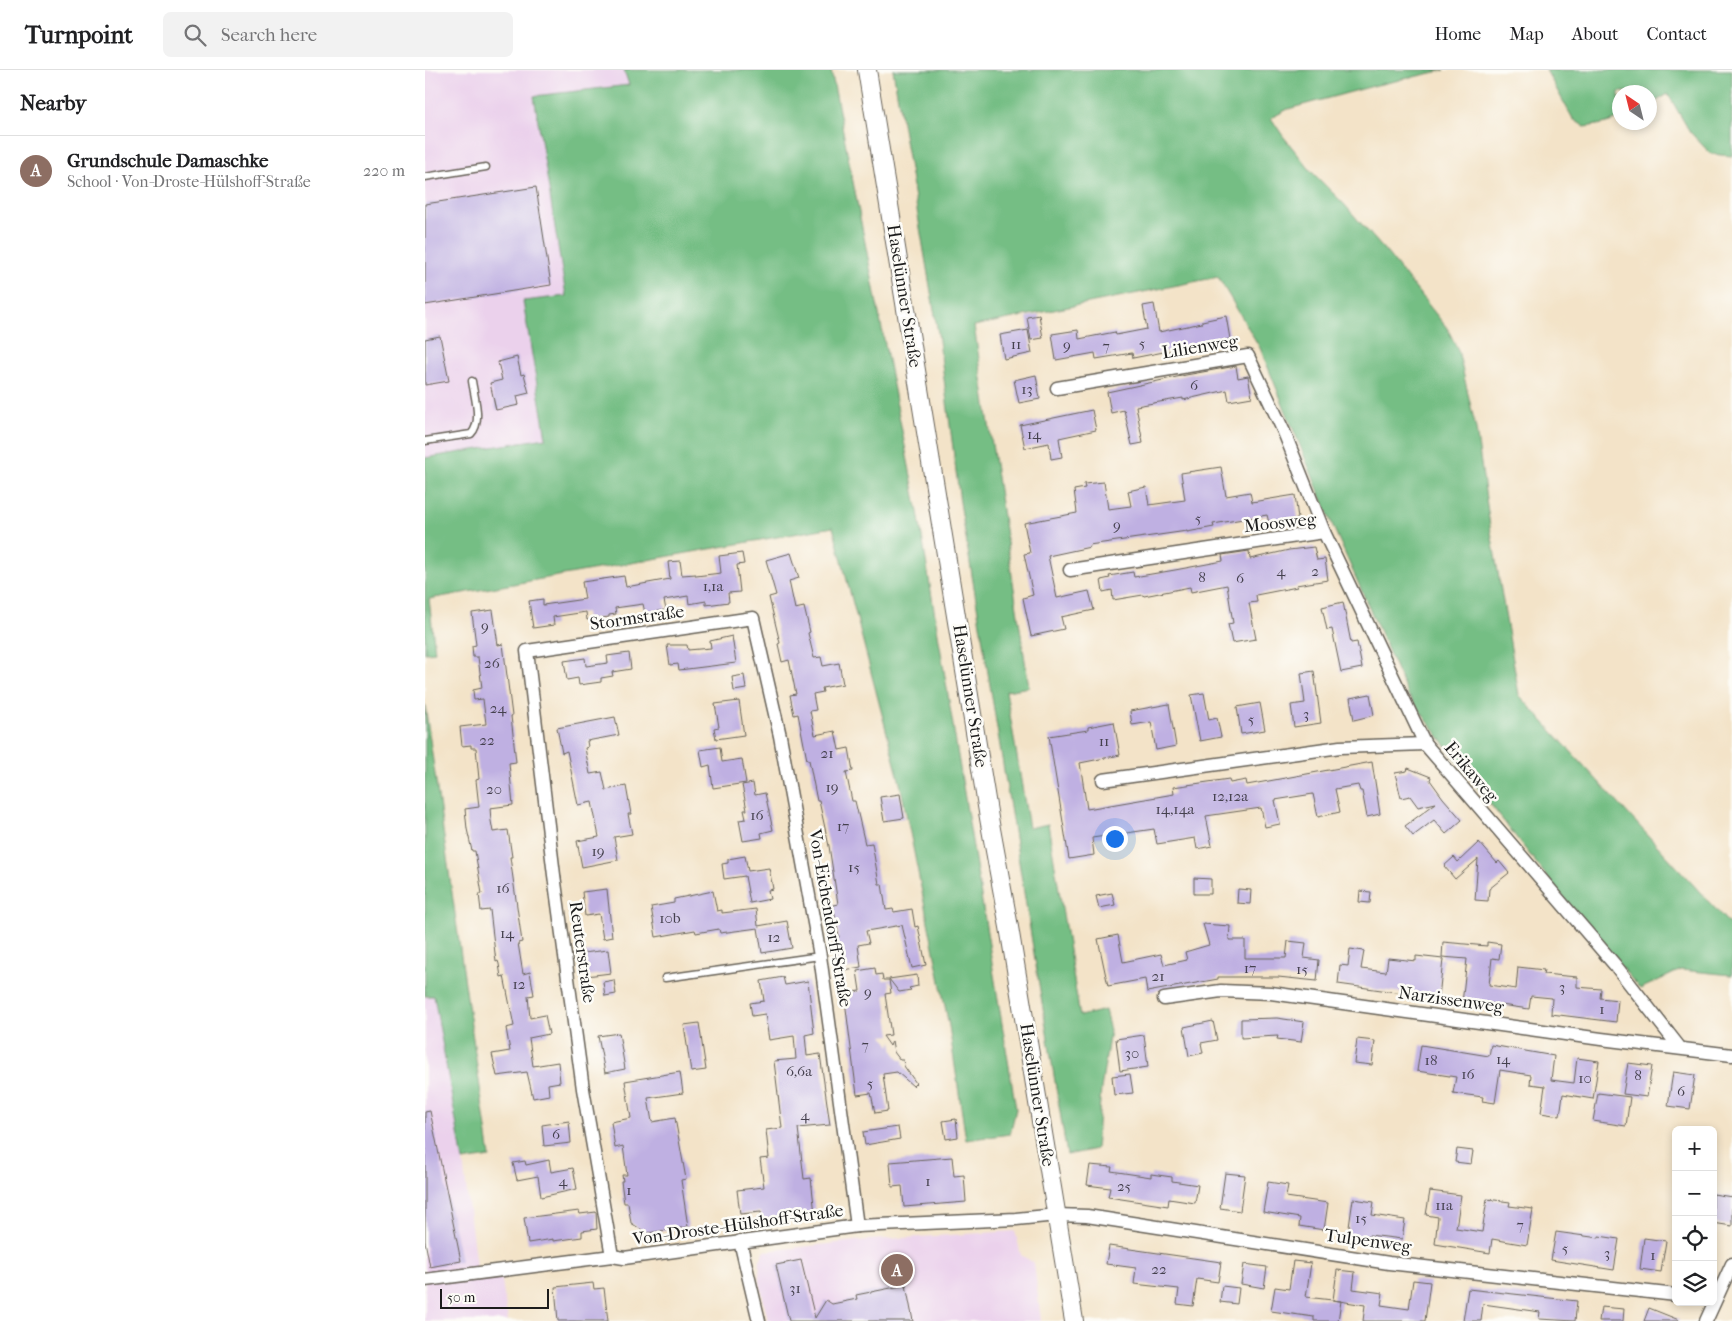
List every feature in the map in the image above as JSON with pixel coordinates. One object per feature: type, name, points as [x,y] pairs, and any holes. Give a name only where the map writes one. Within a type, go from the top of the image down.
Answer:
[{"type":"street","name":"Haselünner Straße","points":[[867,70],[989,818],[1009,927],[1074,1321]]},
{"type":"street","name":"Lilienweg","points":[[1057,388],[1248,356],[1284,432],[1325,532]]},
{"type":"street","name":"Moosweg","points":[[1070,570],[1325,532],[1425,744]]},
{"type":"street","name":"Stormstraße","points":[[527,651],[753,618]]},
{"type":"street","name":"Von-Eichendorff-Straße","points":[[753,618],[780,736],[820,956],[857,1226]]},
{"type":"street","name":"Reuterstraße","points":[[527,651],[583,1089],[612,1256]]},
{"type":"street","name":"Erikaweg","points":[[1103,780],[1340,747],[1425,744],[1615,966],[1679,1048]]},
{"type":"street","name":"Narzissenweg","points":[[1164,999],[1221,991],[1271,993],[1601,1039],[1732,1055]]},
{"type":"street","name":"Von-Droste-Hülshoff-Straße","points":[[425,1280],[612,1256],[624,1258],[857,1226],[1057,1216]]},
{"type":"street","name":"Tulpenweg","points":[[1057,1216],[1098,1216],[1389,1263],[1672,1295]]},
{"type":"street","points":[[740,1241],[759,1321]]},
{"type":"street","points":[[1717,1296],[1732,1264]]},
{"type":"street","points":[[1706,1321],[1712,1306]]},
{"type":"lane","points":[[425,177],[487,167]]},
{"type":"lane","points":[[425,440],[471,434],[476,429],[477,422],[472,381]]},
{"type":"lane","points":[[665,978],[820,956]]},
{"type":"shaded area","points":[[425,70],[624,70],[630,85],[534,97],[566,296],[523,301],[546,438],[425,458]]},
{"type":"shaded area","points":[[434,996],[463,1161],[477,1275],[501,1275],[508,1321],[425,1321],[425,997]]},
{"type":"shaded area","points":[[1015,1231],[1021,1255],[1034,1263],[1041,1321],[768,1321],[759,1278],[760,1260],[765,1251],[855,1241]]},
{"type":"green space","points":[[624,70],[831,70],[918,512],[1016,1109],[1010,1134],[966,1140],[949,1026],[900,783],[833,527],[429,599],[435,652],[425,653],[425,458],[546,438],[523,301],[566,296],[534,96],[629,85]]},
{"type":"green space","points":[[893,70],[1445,70],[1377,85],[1288,109],[1271,118],[1311,171],[1343,203],[1387,253],[1447,328],[1458,350],[1476,429],[1490,526],[1519,695],[1732,927],[1732,975],[1681,970],[1640,989],[1569,905],[1408,695],[1335,531],[1260,348],[1218,277],[974,326],[1029,687],[1006,691],[1029,828],[1048,824],[1080,1016],[1105,1010],[1110,1031],[1101,1089],[1096,1149],[1067,1155],[960,502],[938,333]]},
{"type":"green space","points":[[1546,70],[1732,70],[1732,156],[1711,154],[1690,132],[1668,94],[1657,101],[1657,85],[1612,85],[1612,121],[1585,127],[1573,119]]},
{"type":"green space","points":[[425,705],[490,1157],[463,1161],[434,996],[425,996]]},
{"type":"building","points":[[536,187],[551,285],[425,305],[425,204]]},
{"type":"building","points":[[1154,304],[1159,332],[1226,316],[1230,339],[1133,358],[1132,353],[1096,359],[1095,353],[1056,360],[1052,334],[1078,330],[1079,339],[1115,332],[1116,335],[1147,329],[1143,306]]},
{"type":"building","points":[[1039,315],[1043,338],[1031,340],[1027,317]]},
{"type":"building","points":[[1028,330],[1032,353],[1004,359],[1000,335]]},
{"type":"building","points":[[440,336],[449,381],[425,385],[425,339]]},
{"type":"building","points":[[517,357],[521,375],[524,374],[529,393],[517,396],[519,405],[496,410],[490,383],[502,380],[498,362]]},
{"type":"building","points":[[1236,366],[1238,378],[1248,376],[1252,397],[1229,401],[1227,390],[1183,400],[1183,398],[1136,406],[1143,443],[1132,445],[1124,410],[1111,413],[1107,392]]},
{"type":"building","points":[[1036,375],[1040,399],[1019,403],[1014,380]]},
{"type":"building","points":[[1092,410],[1096,430],[1059,438],[1062,457],[1051,459],[1049,443],[1025,448],[1020,425]]},
{"type":"building","points":[[1221,467],[1226,496],[1250,492],[1252,502],[1295,495],[1298,519],[1269,523],[1267,515],[1213,524],[1214,527],[1187,532],[1089,545],[1090,547],[1048,556],[1057,598],[1089,591],[1094,610],[1061,617],[1064,629],[1031,636],[1023,598],[1033,595],[1024,554],[1030,553],[1024,523],[1077,513],[1074,490],[1085,488],[1084,484],[1104,482],[1108,509],[1131,506],[1128,491],[1146,487],[1149,505],[1185,500],[1181,473]]},
{"type":"building","points":[[1314,547],[1317,560],[1325,559],[1328,580],[1296,585],[1297,587],[1256,595],[1257,602],[1249,603],[1256,639],[1232,643],[1228,624],[1233,623],[1227,585],[1191,592],[1190,587],[1113,600],[1112,590],[1103,592],[1101,580],[1110,578],[1109,576],[1133,572],[1134,577],[1175,570],[1223,561],[1222,555],[1249,551],[1250,559],[1289,550]]},
{"type":"building","points":[[742,553],[744,564],[737,565],[740,592],[728,593],[729,602],[706,605],[706,601],[689,604],[688,596],[664,600],[666,610],[645,613],[643,604],[615,608],[616,614],[609,615],[609,617],[587,620],[586,612],[553,617],[554,625],[533,628],[529,601],[543,599],[543,605],[585,599],[582,582],[624,576],[626,587],[670,579],[668,562],[680,561],[682,575],[696,574],[696,576],[721,573],[719,556]]},
{"type":"building","points":[[791,553],[799,578],[789,581],[795,609],[804,607],[814,658],[821,657],[823,666],[839,663],[843,684],[822,688],[823,692],[813,694],[816,710],[810,711],[815,735],[835,731],[839,750],[849,748],[853,771],[846,772],[852,801],[855,801],[865,844],[872,843],[879,884],[882,884],[886,910],[893,909],[894,912],[912,909],[915,927],[918,926],[926,965],[912,968],[902,925],[866,931],[869,943],[858,945],[861,967],[838,971],[833,938],[839,937],[833,905],[838,904],[829,846],[809,760],[807,760],[798,714],[794,715],[790,695],[796,694],[789,660],[782,662],[778,644],[780,643],[769,597],[776,595],[766,560]]},
{"type":"building","points":[[1343,602],[1351,643],[1357,642],[1362,668],[1341,672],[1332,629],[1327,630],[1322,607]]},
{"type":"building","points":[[493,610],[498,645],[503,644],[516,762],[509,763],[513,805],[490,808],[491,821],[493,832],[508,830],[522,942],[518,943],[523,974],[530,972],[534,995],[528,996],[530,1018],[545,1015],[549,1034],[529,1038],[533,1066],[558,1062],[560,1082],[548,1084],[549,1095],[533,1098],[527,1072],[497,1076],[492,1054],[510,1051],[506,1028],[514,1026],[504,976],[501,977],[498,961],[496,962],[490,910],[481,911],[479,894],[482,894],[475,851],[472,851],[467,829],[465,809],[479,807],[476,780],[479,779],[476,748],[471,748],[471,745],[462,746],[460,727],[486,724],[483,699],[474,700],[473,690],[482,688],[478,657],[473,657],[472,646],[476,645],[472,613]]},
{"type":"building","points":[[732,636],[736,663],[679,670],[678,664],[670,665],[667,645],[687,645],[688,650],[711,648],[710,641]]},
{"type":"building","points":[[629,653],[631,669],[612,672],[613,676],[601,678],[601,682],[579,685],[578,678],[567,680],[564,661],[585,658],[586,666],[608,663],[607,656]]},
{"type":"building","points":[[1314,671],[1321,723],[1294,727],[1291,705],[1305,703],[1301,673]]},
{"type":"building","points":[[744,675],[746,689],[734,691],[732,677]]},
{"type":"building","points":[[1204,693],[1209,720],[1217,718],[1221,737],[1200,741],[1191,695]]},
{"type":"building","points":[[1370,694],[1374,715],[1354,720],[1350,698]]},
{"type":"building","points":[[739,701],[744,735],[716,739],[714,728],[719,727],[715,704]]},
{"type":"building","points":[[1260,703],[1265,730],[1241,734],[1237,707]]},
{"type":"building","points":[[1169,704],[1176,746],[1156,750],[1151,722],[1132,725],[1130,711]]},
{"type":"building","points":[[615,717],[619,735],[587,741],[588,747],[585,748],[590,774],[602,772],[606,790],[626,786],[632,834],[614,837],[618,860],[582,867],[577,841],[599,837],[592,802],[578,805],[567,751],[562,753],[557,728]]},
{"type":"building","points":[[1114,722],[1120,755],[1080,763],[1087,809],[1174,794],[1173,787],[1229,779],[1230,783],[1246,780],[1247,785],[1372,762],[1380,814],[1367,817],[1362,791],[1360,791],[1358,785],[1335,789],[1340,812],[1318,817],[1313,794],[1275,800],[1280,824],[1265,827],[1261,808],[1206,816],[1212,846],[1197,849],[1195,838],[1157,844],[1154,829],[1092,838],[1094,855],[1069,859],[1049,736],[1088,730],[1088,727]]},
{"type":"building","points":[[720,747],[722,762],[742,759],[746,783],[713,788],[710,765],[703,767],[700,750]]},
{"type":"building","points":[[1408,768],[1431,777],[1430,780],[1462,820],[1446,834],[1434,820],[1413,836],[1405,826],[1436,803],[1418,807],[1410,796],[1401,798],[1395,773],[1407,771]]},
{"type":"building","points":[[753,783],[755,795],[765,793],[773,830],[761,833],[762,838],[743,841],[739,820],[746,819],[744,810],[747,810],[742,785]]},
{"type":"building","points":[[900,794],[904,818],[884,821],[880,797]]},
{"type":"building","points":[[1479,842],[1497,863],[1499,861],[1509,873],[1489,889],[1488,901],[1475,900],[1478,859],[1455,879],[1444,866],[1454,857],[1458,862]]},
{"type":"building","points":[[745,856],[748,871],[769,868],[773,889],[768,890],[770,899],[750,903],[745,876],[724,879],[722,864],[728,863],[728,859]]},
{"type":"building","points":[[1194,878],[1211,879],[1211,894],[1194,894]]},
{"type":"building","points":[[607,889],[612,937],[603,939],[599,914],[585,916],[582,892]]},
{"type":"building","points":[[1238,889],[1251,890],[1250,904],[1237,903]]},
{"type":"building","points":[[713,891],[717,911],[722,910],[722,913],[756,909],[758,926],[787,921],[792,948],[762,953],[758,928],[720,933],[719,929],[696,933],[695,930],[656,937],[651,907],[674,903],[674,899]]},
{"type":"building","points":[[1360,891],[1371,892],[1370,903],[1359,902]]},
{"type":"building","points":[[1112,893],[1115,905],[1099,908],[1096,896]]},
{"type":"building","points":[[1203,924],[1230,926],[1229,940],[1245,940],[1245,958],[1286,958],[1288,941],[1306,943],[1304,958],[1319,960],[1317,981],[1278,977],[1218,977],[1218,979],[1147,992],[1145,979],[1108,986],[1098,939],[1118,935],[1123,962],[1161,954],[1164,965],[1187,960],[1185,952],[1209,945]]},
{"type":"building","points":[[1443,942],[1487,946],[1487,942],[1501,944],[1499,959],[1492,958],[1489,985],[1516,989],[1518,967],[1544,970],[1543,974],[1577,977],[1577,987],[1601,989],[1600,998],[1618,1000],[1616,1022],[1551,1014],[1552,998],[1531,996],[1529,1009],[1487,1003],[1486,1006],[1462,1003],[1467,959],[1442,957]]},
{"type":"building","points":[[1350,949],[1364,951],[1361,969],[1386,972],[1388,958],[1416,961],[1416,956],[1443,959],[1439,998],[1338,984],[1340,965],[1348,966]]},
{"type":"building","points":[[608,950],[611,973],[586,976],[583,953]]},
{"type":"building","points":[[875,968],[876,975],[882,974],[883,980],[889,980],[891,993],[885,994],[891,1035],[883,1036],[890,1046],[892,1041],[894,1052],[900,1060],[903,1060],[904,1066],[916,1083],[913,1086],[897,1072],[883,1074],[888,1111],[875,1113],[871,1093],[857,1095],[844,993],[860,991],[857,971]]},
{"type":"building","points":[[917,975],[918,986],[909,988],[911,990],[899,992],[889,979]]},
{"type":"building","points":[[783,977],[785,985],[808,981],[814,1033],[805,1035],[807,1056],[820,1054],[830,1125],[798,1128],[804,1179],[811,1178],[815,1214],[762,1220],[761,1212],[740,1214],[737,1190],[764,1187],[760,1159],[769,1158],[766,1130],[782,1128],[774,1061],[796,1059],[794,1036],[769,1040],[765,1014],[752,1016],[750,1003],[764,1001],[761,981]]},
{"type":"building","points":[[614,980],[616,994],[605,996],[603,982]]},
{"type":"building","points":[[1277,1018],[1304,1022],[1301,1042],[1277,1039],[1278,1036],[1241,1038],[1241,1019]]},
{"type":"building","points":[[1213,1021],[1217,1040],[1201,1043],[1203,1053],[1189,1056],[1184,1027]]},
{"type":"building","points":[[699,1023],[706,1070],[691,1072],[684,1025]]},
{"type":"building","points":[[619,1033],[625,1069],[605,1073],[598,1036]]},
{"type":"building","points":[[1144,1035],[1148,1067],[1120,1071],[1116,1039]]},
{"type":"building","points":[[1357,1039],[1375,1041],[1372,1065],[1354,1063]]},
{"type":"building","points":[[1421,1045],[1489,1056],[1491,1045],[1554,1056],[1551,1080],[1574,1083],[1577,1058],[1599,1061],[1593,1099],[1563,1094],[1560,1116],[1541,1113],[1545,1086],[1530,1084],[1531,1075],[1500,1070],[1495,1103],[1482,1101],[1483,1097],[1453,1093],[1456,1077],[1417,1071]]},
{"type":"building","points":[[1628,1063],[1652,1066],[1647,1097],[1623,1094]]},
{"type":"building","points":[[680,1072],[683,1093],[648,1098],[652,1122],[675,1118],[686,1179],[681,1180],[688,1227],[647,1233],[631,1223],[628,1203],[624,1203],[621,1181],[623,1181],[622,1175],[627,1175],[623,1146],[615,1148],[611,1122],[631,1118],[625,1081]]},
{"type":"building","points":[[1673,1072],[1695,1075],[1690,1109],[1668,1106]]},
{"type":"building","points":[[1130,1074],[1133,1093],[1114,1095],[1112,1076]]},
{"type":"building","points":[[1598,1093],[1630,1097],[1626,1126],[1593,1121]]},
{"type":"building","points":[[430,1111],[461,1261],[430,1267],[425,1241],[425,1112]]},
{"type":"building","points":[[956,1119],[958,1137],[946,1139],[943,1121]]},
{"type":"building","points":[[569,1121],[571,1143],[544,1146],[542,1125]]},
{"type":"building","points":[[898,1127],[900,1139],[865,1145],[863,1132]]},
{"type":"building","points":[[1457,1149],[1473,1151],[1471,1164],[1455,1162]]},
{"type":"building","points":[[952,1157],[954,1176],[964,1175],[966,1202],[904,1207],[902,1186],[892,1187],[890,1162]]},
{"type":"building","points":[[549,1160],[551,1172],[573,1168],[577,1189],[541,1197],[538,1176],[517,1180],[513,1163],[525,1161],[526,1165]]},
{"type":"building","points":[[1090,1165],[1112,1167],[1111,1171],[1151,1177],[1151,1174],[1172,1177],[1172,1181],[1198,1185],[1195,1203],[1169,1199],[1168,1206],[1108,1197],[1110,1188],[1087,1185]]},
{"type":"building","points":[[1225,1173],[1245,1175],[1240,1211],[1220,1208]]},
{"type":"building","points":[[1268,1182],[1288,1185],[1286,1197],[1328,1203],[1324,1230],[1299,1226],[1300,1218],[1263,1212]]},
{"type":"building","points":[[1430,1191],[1461,1195],[1456,1228],[1482,1232],[1487,1199],[1510,1202],[1509,1206],[1533,1209],[1527,1245],[1492,1239],[1490,1253],[1435,1244],[1438,1217],[1426,1215]]},
{"type":"building","points":[[1717,1195],[1732,1197],[1732,1226],[1717,1224]]},
{"type":"building","points":[[1353,1199],[1374,1202],[1372,1215],[1405,1220],[1402,1239],[1348,1234]]},
{"type":"building","points":[[579,1211],[580,1214],[596,1212],[597,1229],[582,1231],[582,1237],[528,1243],[524,1218]]},
{"type":"building","points":[[1556,1232],[1619,1239],[1614,1270],[1551,1260]]},
{"type":"building","points":[[1644,1238],[1666,1241],[1661,1272],[1640,1269]]},
{"type":"building","points":[[1109,1246],[1221,1262],[1218,1282],[1197,1279],[1193,1306],[1177,1304],[1179,1289],[1134,1284],[1136,1268],[1106,1264]]},
{"type":"building","points":[[801,1260],[815,1318],[826,1300],[832,1304],[857,1299],[856,1295],[906,1285],[913,1321],[789,1321],[776,1265]]},
{"type":"building","points":[[1293,1261],[1311,1263],[1306,1297],[1341,1301],[1338,1321],[1314,1321],[1314,1317],[1271,1311],[1275,1287],[1289,1289]]},
{"type":"building","points":[[1244,1264],[1267,1267],[1264,1288],[1241,1284]]},
{"type":"building","points":[[1337,1270],[1355,1272],[1353,1289],[1383,1293],[1381,1305],[1409,1309],[1413,1280],[1430,1282],[1425,1321],[1363,1321],[1365,1305],[1333,1300]]},
{"type":"building","points":[[593,1283],[594,1289],[604,1288],[608,1321],[558,1321],[555,1287]]},
{"type":"building","points":[[1222,1286],[1239,1288],[1237,1304],[1220,1302]]},
{"type":"building","points":[[1468,1289],[1577,1301],[1575,1321],[1539,1319],[1540,1312],[1483,1304],[1481,1321],[1463,1321]]},
{"type":"building","points":[[1601,1307],[1624,1309],[1623,1321],[1599,1321]]},
{"type":"building","points":[[1649,1308],[1679,1320],[1679,1321],[1644,1321]]},
{"type":"place","name":"Grundschule Damaschke","points":[[897,1270]]}]
